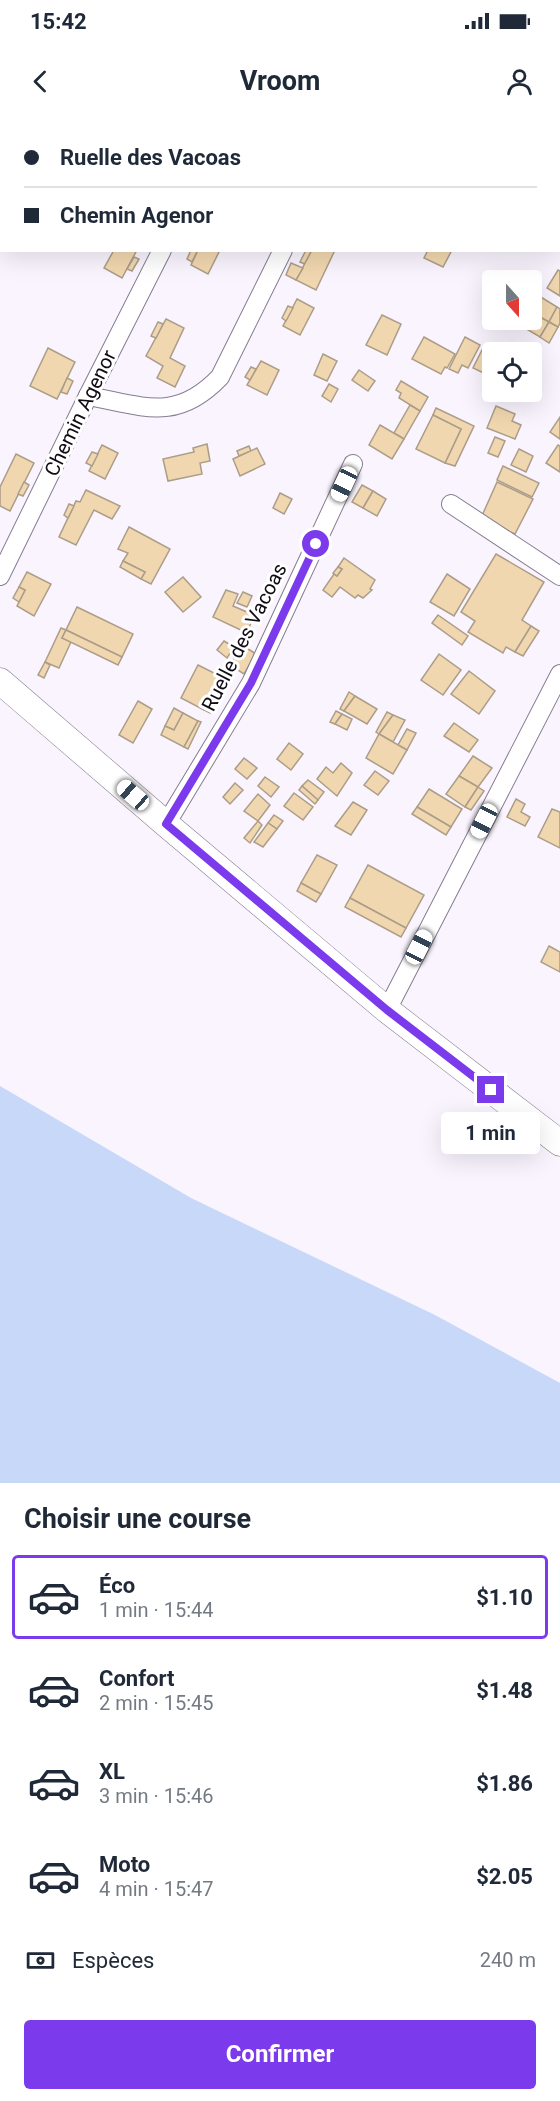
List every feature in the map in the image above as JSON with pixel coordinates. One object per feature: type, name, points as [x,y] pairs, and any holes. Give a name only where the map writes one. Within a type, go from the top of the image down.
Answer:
[{"type":"main road","points":[[0,681],[387,1010],[560,1143]]},
{"type":"street","name":"Chemin Agenor","points":[[0,576],[161,252]]},
{"type":"street","points":[[88,396],[153,407],[172,407],[190,401],[207,390],[220,377],[282,252]]},
{"type":"street","name":"Ruelle des Vacoas","points":[[166,824],[251,683],[353,464]]},
{"type":"street","points":[[451,504],[560,576]]},
{"type":"street","points":[[387,1010],[560,675]]},
{"type":"water","points":[[0,1086],[191,1198],[435,1315],[560,1383],[560,1483],[0,1483]]},
{"type":"building","points":[[113,252],[136,252],[122,278],[104,268]]},
{"type":"building","points":[[190,252],[197,252],[192,262],[187,259]]},
{"type":"building","points":[[197,252],[219,252],[208,274],[191,265]]},
{"type":"building","points":[[305,252],[311,252],[305,264],[300,262]]},
{"type":"building","points":[[311,252],[334,252],[316,290],[296,280]]},
{"type":"building","points":[[427,252],[451,252],[443,267],[424,258]]},
{"type":"building","points":[[134,257],[139,259],[132,271],[127,269]]},
{"type":"building","points":[[291,263],[303,268],[296,280],[286,275]]},
{"type":"building","points":[[558,270],[560,271],[560,296],[547,288]]},
{"type":"building","points":[[542,298],[557,307],[549,322],[542,318]]},
{"type":"building","points":[[297,299],[314,308],[300,335],[283,326]]},
{"type":"building","points":[[288,306],[293,308],[286,321],[282,318]]},
{"type":"building","points":[[557,307],[560,309],[558,327],[549,322]]},
{"type":"building","points":[[382,315],[401,324],[387,355],[366,345]]},
{"type":"building","points":[[542,318],[549,322],[540,337],[528,330],[542,330]]},
{"type":"building","points":[[166,319],[184,328],[170,358],[185,366],[175,387],[157,378],[163,366],[146,356]]},
{"type":"building","points":[[158,322],[163,324],[156,338],[151,336]]},
{"type":"building","points":[[549,322],[558,327],[549,343],[540,337]]},
{"type":"building","points":[[424,337],[455,354],[441,374],[412,359]]},
{"type":"building","points":[[465,337],[480,345],[468,368],[462,365],[458,373],[449,369]]},
{"type":"building","points":[[48,348],[75,362],[57,399],[30,386]]},
{"type":"building","points":[[482,350],[482,372],[473,368]]},
{"type":"building","points":[[323,354],[337,361],[327,381],[314,375]]},
{"type":"building","points":[[261,361],[279,370],[267,395],[247,385]]},
{"type":"building","points":[[251,367],[256,369],[250,380],[245,377]]},
{"type":"building","points":[[359,370],[375,381],[368,391],[352,380]]},
{"type":"building","points":[[67,378],[73,381],[67,394],[61,392]]},
{"type":"building","points":[[401,381],[428,397],[420,411],[399,398],[401,393],[396,390]]},
{"type":"building","points":[[329,384],[338,389],[331,402],[322,396]]},
{"type":"building","points":[[410,405],[420,411],[404,439],[394,433]]},
{"type":"building","points":[[496,406],[515,414],[512,421],[521,425],[515,439],[487,428]]},
{"type":"building","points":[[436,408],[474,426],[455,466],[445,463],[461,429],[433,415]]},
{"type":"building","points":[[433,415],[461,429],[445,463],[416,449]]},
{"type":"building","points":[[560,417],[560,439],[550,432]]},
{"type":"building","points":[[380,425],[404,439],[392,459],[369,445]]},
{"type":"building","points":[[495,437],[505,441],[498,457],[488,453]]},
{"type":"building","points":[[207,444],[210,461],[200,463],[202,474],[168,481],[163,459],[194,452],[193,448]]},
{"type":"building","points":[[102,445],[118,453],[105,479],[89,471]]},
{"type":"building","points":[[558,445],[560,446],[560,472],[546,463]]},
{"type":"building","points":[[249,446],[251,451],[239,456],[237,451]]},
{"type":"building","points":[[257,448],[265,464],[240,476],[233,459]]},
{"type":"building","points":[[519,449],[533,456],[526,472],[511,465]]},
{"type":"building","points":[[92,452],[98,454],[92,466],[86,463]]},
{"type":"building","points":[[16,454],[34,463],[10,511],[0,506],[0,487]]},
{"type":"building","points":[[503,466],[539,483],[532,497],[497,480]]},
{"type":"building","points":[[24,482],[29,485],[23,496],[18,494]]},
{"type":"building","points":[[497,482],[533,499],[515,534],[481,518]]},
{"type":"building","points":[[362,485],[373,491],[363,508],[352,502]]},
{"type":"building","points":[[86,490],[120,506],[112,519],[94,510],[76,545],[59,537],[76,501],[80,502]]},
{"type":"building","points":[[373,491],[386,499],[377,516],[363,508]]},
{"type":"building","points":[[280,493],[292,499],[284,514],[273,508]]},
{"type":"building","points":[[69,504],[74,506],[68,518],[64,515]]},
{"type":"building","points":[[129,527],[170,549],[151,584],[141,579],[145,572],[123,561],[128,553],[118,549]]},
{"type":"building","points":[[496,554],[544,582],[522,620],[531,626],[515,652],[506,647],[503,653],[468,632],[475,621],[461,612]]},
{"type":"building","points":[[344,558],[375,580],[370,589],[372,590],[363,598],[358,595],[355,598],[340,587],[332,597],[323,590],[334,574],[337,576],[342,569],[338,567]]},
{"type":"building","points":[[123,561],[145,572],[141,579],[120,567]]},
{"type":"building","points":[[338,567],[342,569],[337,576],[333,573]]},
{"type":"building","points":[[27,572],[51,584],[34,616],[17,606],[25,590],[19,587]]},
{"type":"building","points":[[447,574],[470,589],[454,616],[430,602]]},
{"type":"building","points":[[183,577],[201,597],[183,612],[165,592]]},
{"type":"building","points":[[19,587],[25,590],[19,602],[13,598]]},
{"type":"building","points":[[226,590],[238,594],[233,606],[254,615],[247,633],[213,617]]},
{"type":"building","points":[[243,592],[252,596],[247,607],[237,603]]},
{"type":"building","points":[[77,607],[133,634],[122,657],[66,630]]},
{"type":"building","points":[[438,615],[468,636],[462,645],[432,623]]},
{"type":"building","points":[[531,626],[539,631],[523,656],[515,652]]},
{"type":"building","points":[[61,628],[66,630],[62,638],[71,642],[59,668],[45,662]]},
{"type":"building","points":[[66,630],[122,657],[118,665],[62,638]]},
{"type":"building","points":[[224,641],[234,647],[227,658],[217,650]]},
{"type":"building","points":[[242,645],[256,654],[244,674],[230,665]]},
{"type":"building","points":[[439,654],[461,670],[443,695],[421,680]]},
{"type":"building","points":[[45,662],[50,665],[44,678],[38,675]]},
{"type":"building","points":[[198,665],[226,679],[222,688],[216,685],[204,710],[181,698]]},
{"type":"building","points":[[469,671],[495,691],[479,714],[451,694]]},
{"type":"building","points":[[216,685],[222,688],[210,713],[204,710]]},
{"type":"building","points":[[349,692],[355,696],[344,711],[340,709]]},
{"type":"building","points":[[355,696],[377,709],[367,724],[344,711]]},
{"type":"building","points":[[138,701],[152,709],[133,743],[119,735]]},
{"type":"building","points":[[174,708],[183,713],[174,730],[165,726]]},
{"type":"building","points":[[336,711],[342,714],[335,724],[330,722]]},
{"type":"building","points":[[387,712],[393,715],[379,734],[376,732]]},
{"type":"building","points":[[183,713],[198,721],[184,747],[161,735],[165,726],[174,730]]},
{"type":"building","points":[[342,714],[352,719],[347,730],[335,724]]},
{"type":"building","points":[[393,715],[405,720],[393,742],[379,734]]},
{"type":"building","points":[[198,721],[201,722],[188,749],[184,747]]},
{"type":"building","points":[[454,723],[478,740],[469,752],[444,736]]},
{"type":"building","points":[[407,729],[416,733],[407,750],[398,745]]},
{"type":"building","points":[[379,734],[407,750],[393,774],[366,758]]},
{"type":"building","points":[[289,743],[303,754],[291,770],[277,759]]},
{"type":"building","points":[[473,756],[492,768],[478,787],[459,776]]},
{"type":"building","points":[[244,758],[257,768],[247,779],[235,769]]},
{"type":"building","points":[[341,763],[352,773],[337,796],[317,779],[326,767],[333,773]]},
{"type":"building","points":[[375,771],[389,781],[378,795],[364,785]]},
{"type":"building","points":[[459,776],[478,787],[465,807],[446,794]]},
{"type":"building","points":[[265,777],[279,787],[271,797],[258,786]]},
{"type":"building","points":[[308,780],[324,792],[318,800],[302,786]]},
{"type":"building","points":[[235,783],[243,790],[230,804],[223,797]]},
{"type":"building","points":[[302,786],[318,800],[315,804],[299,790]]},
{"type":"building","points":[[478,787],[484,791],[471,810],[465,807]]},
{"type":"building","points":[[429,789],[462,809],[451,827],[417,807]]},
{"type":"building","points":[[294,793],[313,807],[303,820],[284,806]]},
{"type":"building","points":[[258,794],[270,805],[258,821],[244,811]]},
{"type":"building","points":[[516,799],[525,804],[521,812],[530,817],[525,826],[507,817]]},
{"type":"building","points":[[353,802],[367,810],[351,835],[335,826]]},
{"type":"building","points":[[417,807],[451,827],[446,835],[412,814]]},
{"type":"building","points":[[552,809],[560,812],[560,848],[538,837]]},
{"type":"building","points":[[274,815],[283,821],[277,829],[268,823]]},
{"type":"building","points":[[258,821],[262,825],[250,843],[244,838]]},
{"type":"building","points":[[268,823],[277,829],[263,847],[254,842]]},
{"type":"building","points":[[317,855],[337,865],[321,894],[301,883]]},
{"type":"building","points":[[368,865],[424,895],[406,928],[350,898]]},
{"type":"building","points":[[301,883],[321,894],[316,902],[297,891]]},
{"type":"building","points":[[350,898],[406,928],[401,937],[345,907]]},
{"type":"building","points":[[549,946],[560,952],[560,972],[541,962]]},
{"type":"route","points":[[316,544],[251,683],[166,824],[387,1010],[491,1090]]}]
